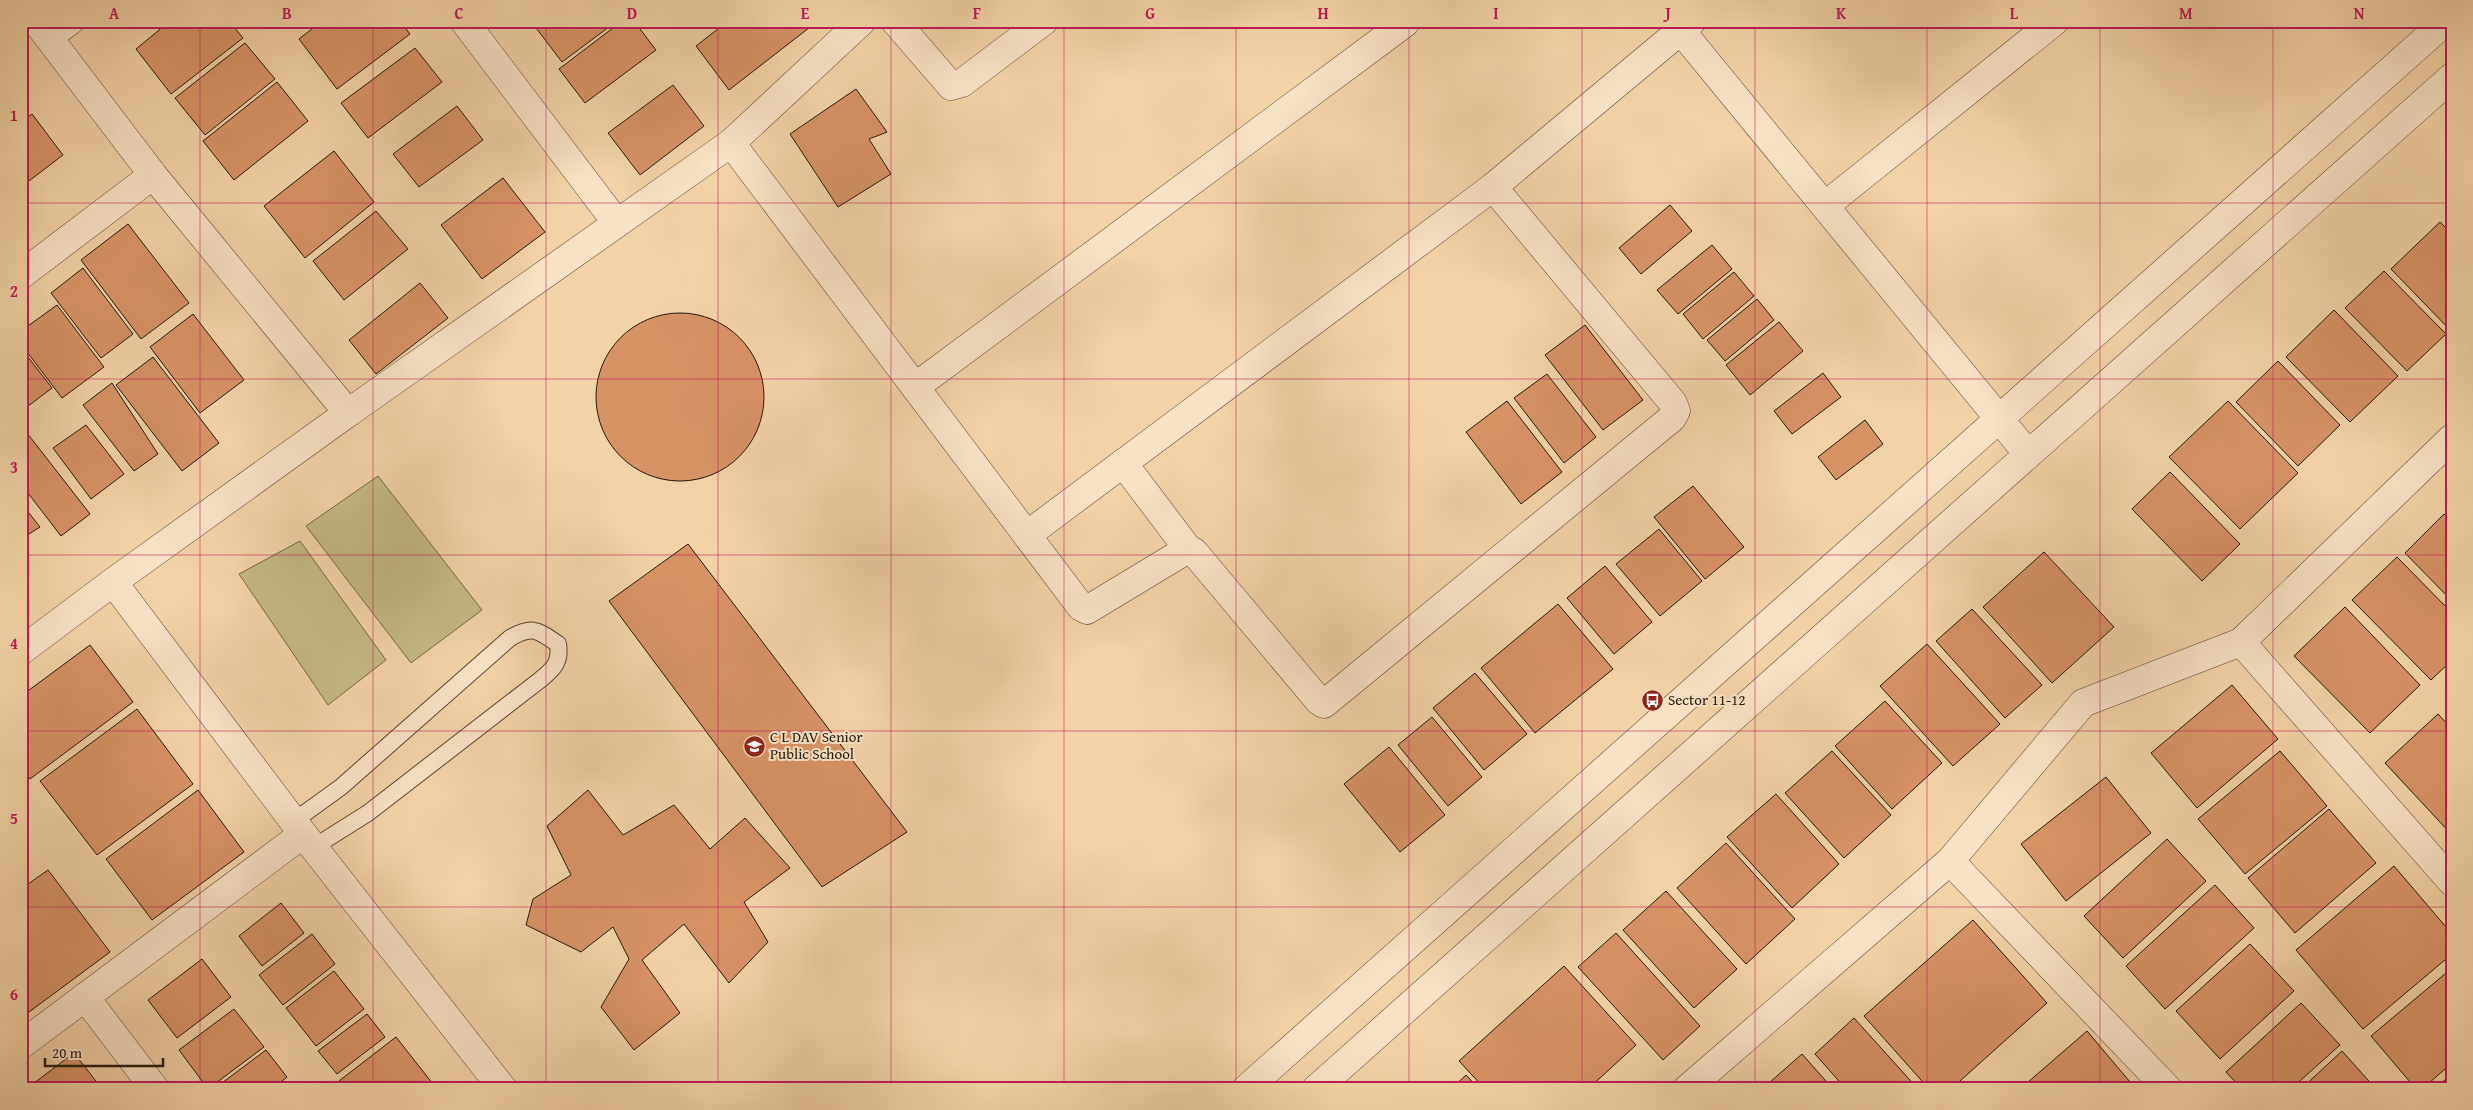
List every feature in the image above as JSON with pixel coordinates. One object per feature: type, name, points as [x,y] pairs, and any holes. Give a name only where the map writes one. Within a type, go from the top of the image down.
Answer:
[{"type":"street","points":[[70,21],[42,29],[154,175],[348,413]]},
{"type":"street","points":[[464,21],[616,222]]},
{"type":"street","points":[[21,651],[113,582],[348,413],[616,222],[731,143],[862,21]]},
{"type":"street","points":[[895,21],[950,86],[962,83],[1044,21]]},
{"type":"street","points":[[1826,205],[2055,21]]},
{"type":"street","points":[[1246,1089],[2446,21]]},
{"type":"street","points":[[915,387],[1405,23]]},
{"type":"street","points":[[1027,535],[1493,186],[1682,25],[2028,454]]},
{"type":"street","points":[[1316,1089],[2452,77]]},
{"type":"street","points":[[731,143],[1081,607],[1087,610],[1188,549]]},
{"type":"street","points":[[21,275],[154,175]]},
{"type":"street","points":[[1123,463],[1188,549],[1194,552],[1319,701],[1324,704],[1672,418],[1676,411],[1673,403],[1493,186]]},
{"type":"street","points":[[1687,1089],[1950,862],[2083,703],[2240,642],[2452,438]]},
{"type":"street","points":[[113,582],[304,834],[502,1089]]},
{"type":"street","points":[[2240,642],[2452,882]]},
{"type":"street","points":[[21,1045],[304,834]]},
{"type":"street","points":[[1950,862],[2168,1089]]},
{"type":"street","points":[[85,997],[155,1089]]},
{"type":"lane","points":[[525,630],[532,630],[539,631],[558,644],[560,655],[556,667],[368,813],[304,834],[341,787],[510,638],[525,630]]},
{"type":"shaded area","points":[[378,476],[482,610],[411,663],[306,526]]},
{"type":"shaded area","points":[[300,541],[386,660],[328,705],[239,574]]},
{"type":"building","points":[[170,21],[229,21],[243,38],[171,94],[136,49]]},
{"type":"building","points":[[322,21],[400,21],[410,34],[337,89],[299,39]]},
{"type":"building","points":[[538,21],[617,21],[562,62],[533,24]]},
{"type":"building","points":[[622,21],[634,21],[656,50],[585,103],[559,69]]},
{"type":"building","points":[[728,21],[812,21],[814,24],[729,90],[696,46]]},
{"type":"building","points":[[245,43],[275,79],[205,135],[175,98]]},
{"type":"building","points":[[415,48],[442,82],[368,138],[341,103]]},
{"type":"building","points":[[277,82],[308,121],[234,180],[203,141]]},
{"type":"building","points":[[673,85],[704,126],[640,175],[608,133]]},
{"type":"building","points":[[856,89],[887,132],[869,139],[891,174],[838,207],[790,134]]},
{"type":"building","points":[[457,106],[483,140],[419,187],[393,154]]},
{"type":"building","points":[[32,114],[63,155],[21,187],[21,122]]},
{"type":"building","points":[[334,151],[374,202],[305,258],[264,206]]},
{"type":"building","points":[[503,178],[545,232],[482,279],[441,225]]},
{"type":"building","points":[[1670,205],[1692,231],[1641,274],[1619,248]]},
{"type":"building","points":[[376,211],[408,249],[344,300],[313,261]]},
{"type":"building","points":[[2440,222],[2452,234],[2452,332],[2391,269]]},
{"type":"building","points":[[128,224],[189,303],[141,339],[81,260]]},
{"type":"building","points":[[1712,245],[1732,269],[1678,314],[1657,290]]},
{"type":"building","points":[[83,268],[133,334],[101,358],[51,293]]},
{"type":"building","points":[[2384,271],[2446,334],[2407,371],[2345,308]]},
{"type":"building","points":[[1734,272],[1754,296],[1703,339],[1683,314]]},
{"type":"building","points":[[420,283],[448,318],[376,374],[349,340]]},
{"type":"building","points":[[1757,299],[1774,320],[1725,361],[1707,340]]},
{"type":"building","points":[[57,305],[104,367],[62,398],[21,344],[21,331]]},
{"type":"building","points":[[2334,310],[2398,376],[2350,422],[2286,357]]},
{"type":"building","points":[[680,313],[704,317],[719,323],[727,327],[745,344],[750,350],[760,373],[764,397],[760,421],[754,436],[750,444],[733,462],[727,467],[704,477],[680,481],[656,477],[641,471],[633,467],[615,450],[610,444],[600,421],[596,397],[600,373],[606,358],[610,350],[627,332],[633,327],[656,317]]},
{"type":"building","points":[[193,314],[244,380],[200,413],[150,347]]},
{"type":"building","points":[[1779,322],[1803,351],[1750,395],[1726,365]]},
{"type":"building","points":[[1585,325],[1643,400],[1603,430],[1545,355]]},
{"type":"building","points":[[21,348],[52,388],[23,410],[21,408]]},
{"type":"building","points":[[153,357],[219,443],[182,471],[116,385]]},
{"type":"building","points":[[2278,361],[2340,425],[2298,466],[2236,402]]},
{"type":"building","points":[[1823,373],[1841,397],[1792,434],[1774,411]]},
{"type":"building","points":[[1547,374],[1596,437],[1564,463],[1514,398]]},
{"type":"building","points":[[112,383],[158,454],[134,471],[83,405]]},
{"type":"building","points":[[1507,401],[1562,472],[1521,504],[1466,432]]},
{"type":"building","points":[[2228,401],[2298,473],[2240,529],[2169,457]]},
{"type":"building","points":[[1865,420],[1883,444],[1836,480],[1818,457]]},
{"type":"building","points":[[86,425],[124,474],[91,499],[53,448]]},
{"type":"building","points":[[27,433],[90,514],[61,536],[21,484],[21,437]]},
{"type":"building","points":[[2170,472],[2240,544],[2202,581],[2132,509]]},
{"type":"building","points":[[1693,486],[1744,547],[1705,579],[1654,517]]},
{"type":"building","points":[[21,503],[40,527],[21,539]]},
{"type":"building","points":[[2444,514],[2452,522],[2452,601],[2405,553]]},
{"type":"building","points":[[1659,529],[1702,581],[1660,616],[1616,564]]},
{"type":"building","points":[[688,544],[907,832],[822,887],[609,601]]},
{"type":"building","points":[[2044,552],[2114,627],[2052,683],[1983,607]]},
{"type":"building","points":[[2397,557],[2452,613],[2452,660],[2431,680],[2352,600]]},
{"type":"building","points":[[1605,566],[1652,622],[1614,654],[1567,598]]},
{"type":"building","points":[[1558,604],[1613,669],[1535,733],[1481,668]]},
{"type":"building","points":[[2345,607],[2420,685],[2370,733],[2294,656]]},
{"type":"building","points":[[1972,609],[2042,685],[2005,718],[1936,641]]},
{"type":"building","points":[[1927,644],[2000,724],[1953,766],[1880,686]]},
{"type":"building","points":[[90,645],[133,702],[30,779],[21,767],[21,696]]},
{"type":"building","points":[[1475,673],[1527,734],[1484,770],[1433,708]]},
{"type":"building","points":[[2232,685],[2278,739],[2197,808],[2151,753]]},
{"type":"building","points":[[1885,701],[1942,763],[1892,809],[1835,746]]},
{"type":"building","points":[[137,709],[193,784],[97,855],[40,781]]},
{"type":"building","points":[[2438,714],[2452,729],[2452,835],[2385,763]]},
{"type":"building","points":[[1432,717],[1482,777],[1448,806],[1398,745]]},
{"type":"building","points":[[1389,747],[1445,815],[1400,852],[1344,784]]},
{"type":"building","points":[[1832,751],[1891,815],[1844,858],[1785,793]]},
{"type":"building","points":[[2280,751],[2327,806],[2245,874],[2198,819]]},
{"type":"building","points":[[2106,777],[2151,833],[2066,901],[2021,844]]},
{"type":"building","points":[[198,790],[244,852],[152,920],[106,859]]},
{"type":"building","points":[[588,790],[623,835],[674,805],[710,849],[745,818],[790,868],[744,902],[768,942],[729,983],[684,924],[642,960],[680,1013],[634,1050],[601,1007],[629,959],[613,927],[581,952],[526,925],[533,899],[571,875],[547,826]]},
{"type":"building","points":[[1776,794],[1839,864],[1792,908],[1727,837]]},
{"type":"building","points":[[2329,809],[2376,863],[2295,933],[2248,878]]},
{"type":"building","points":[[2167,839],[2206,881],[2123,958],[2084,916]]},
{"type":"building","points":[[1726,843],[1795,919],[1746,964],[1677,888]]},
{"type":"building","points":[[2394,866],[2452,934],[2452,954],[2363,1029],[2296,950]]},
{"type":"building","points":[[48,870],[110,952],[21,1018],[21,889]]},
{"type":"building","points":[[2215,885],[2254,928],[2165,1009],[2126,966]]},
{"type":"building","points":[[1666,891],[1737,969],[1694,1008],[1623,930]]},
{"type":"building","points":[[281,903],[304,933],[262,966],[239,936]]},
{"type":"building","points":[[1973,920],[2047,1003],[1951,1089],[1929,1089],[1864,1016]]},
{"type":"building","points":[[1616,933],[1700,1026],[1663,1060],[1578,967]]},
{"type":"building","points":[[312,934],[335,964],[283,1005],[259,975]]},
{"type":"building","points":[[2250,944],[2294,991],[2220,1059],[2176,1011]]},
{"type":"building","points":[[202,959],[231,997],[177,1038],[148,1000]]},
{"type":"building","points":[[1564,966],[1636,1045],[1588,1089],[1485,1089],[1459,1061]]},
{"type":"building","points":[[2452,968],[2452,1063],[2422,1089],[2416,1089],[2371,1036]]},
{"type":"building","points":[[334,971],[364,1009],[316,1046],[286,1008]]},
{"type":"building","points":[[2301,1003],[2340,1045],[2291,1089],[2242,1089],[2226,1072]]},
{"type":"building","points":[[234,1009],[264,1047],[208,1089],[179,1050]]},
{"type":"building","points":[[367,1014],[385,1037],[337,1074],[318,1051]]},
{"type":"building","points":[[1854,1018],[1918,1089],[1846,1089],[1815,1054]]},
{"type":"building","points":[[2087,1031],[2136,1089],[2032,1089],[2027,1083]]},
{"type":"building","points":[[396,1037],[433,1084],[427,1089],[345,1089],[339,1081]]},
{"type":"building","points":[[266,1050],[287,1077],[272,1089],[214,1089]]},
{"type":"building","points":[[2342,1051],[2376,1089],[2301,1089]]},
{"type":"building","points":[[74,1053],[99,1085],[94,1089],[26,1089]]},
{"type":"building","points":[[1802,1054],[1833,1089],[1762,1089]]},
{"type":"building","points":[[2452,1074],[2452,1089],[2434,1089]]},
{"type":"building","points":[[1466,1075],[1479,1089],[1451,1089]]},
{"type":"building","points":[[289,1081],[295,1089],[279,1089]]},
{"type":"place","name":"Sector 11-12","points":[[1652,700]]},
{"type":"place","name":"C L DAV Senior Public School","points":[[754,746]]}]
